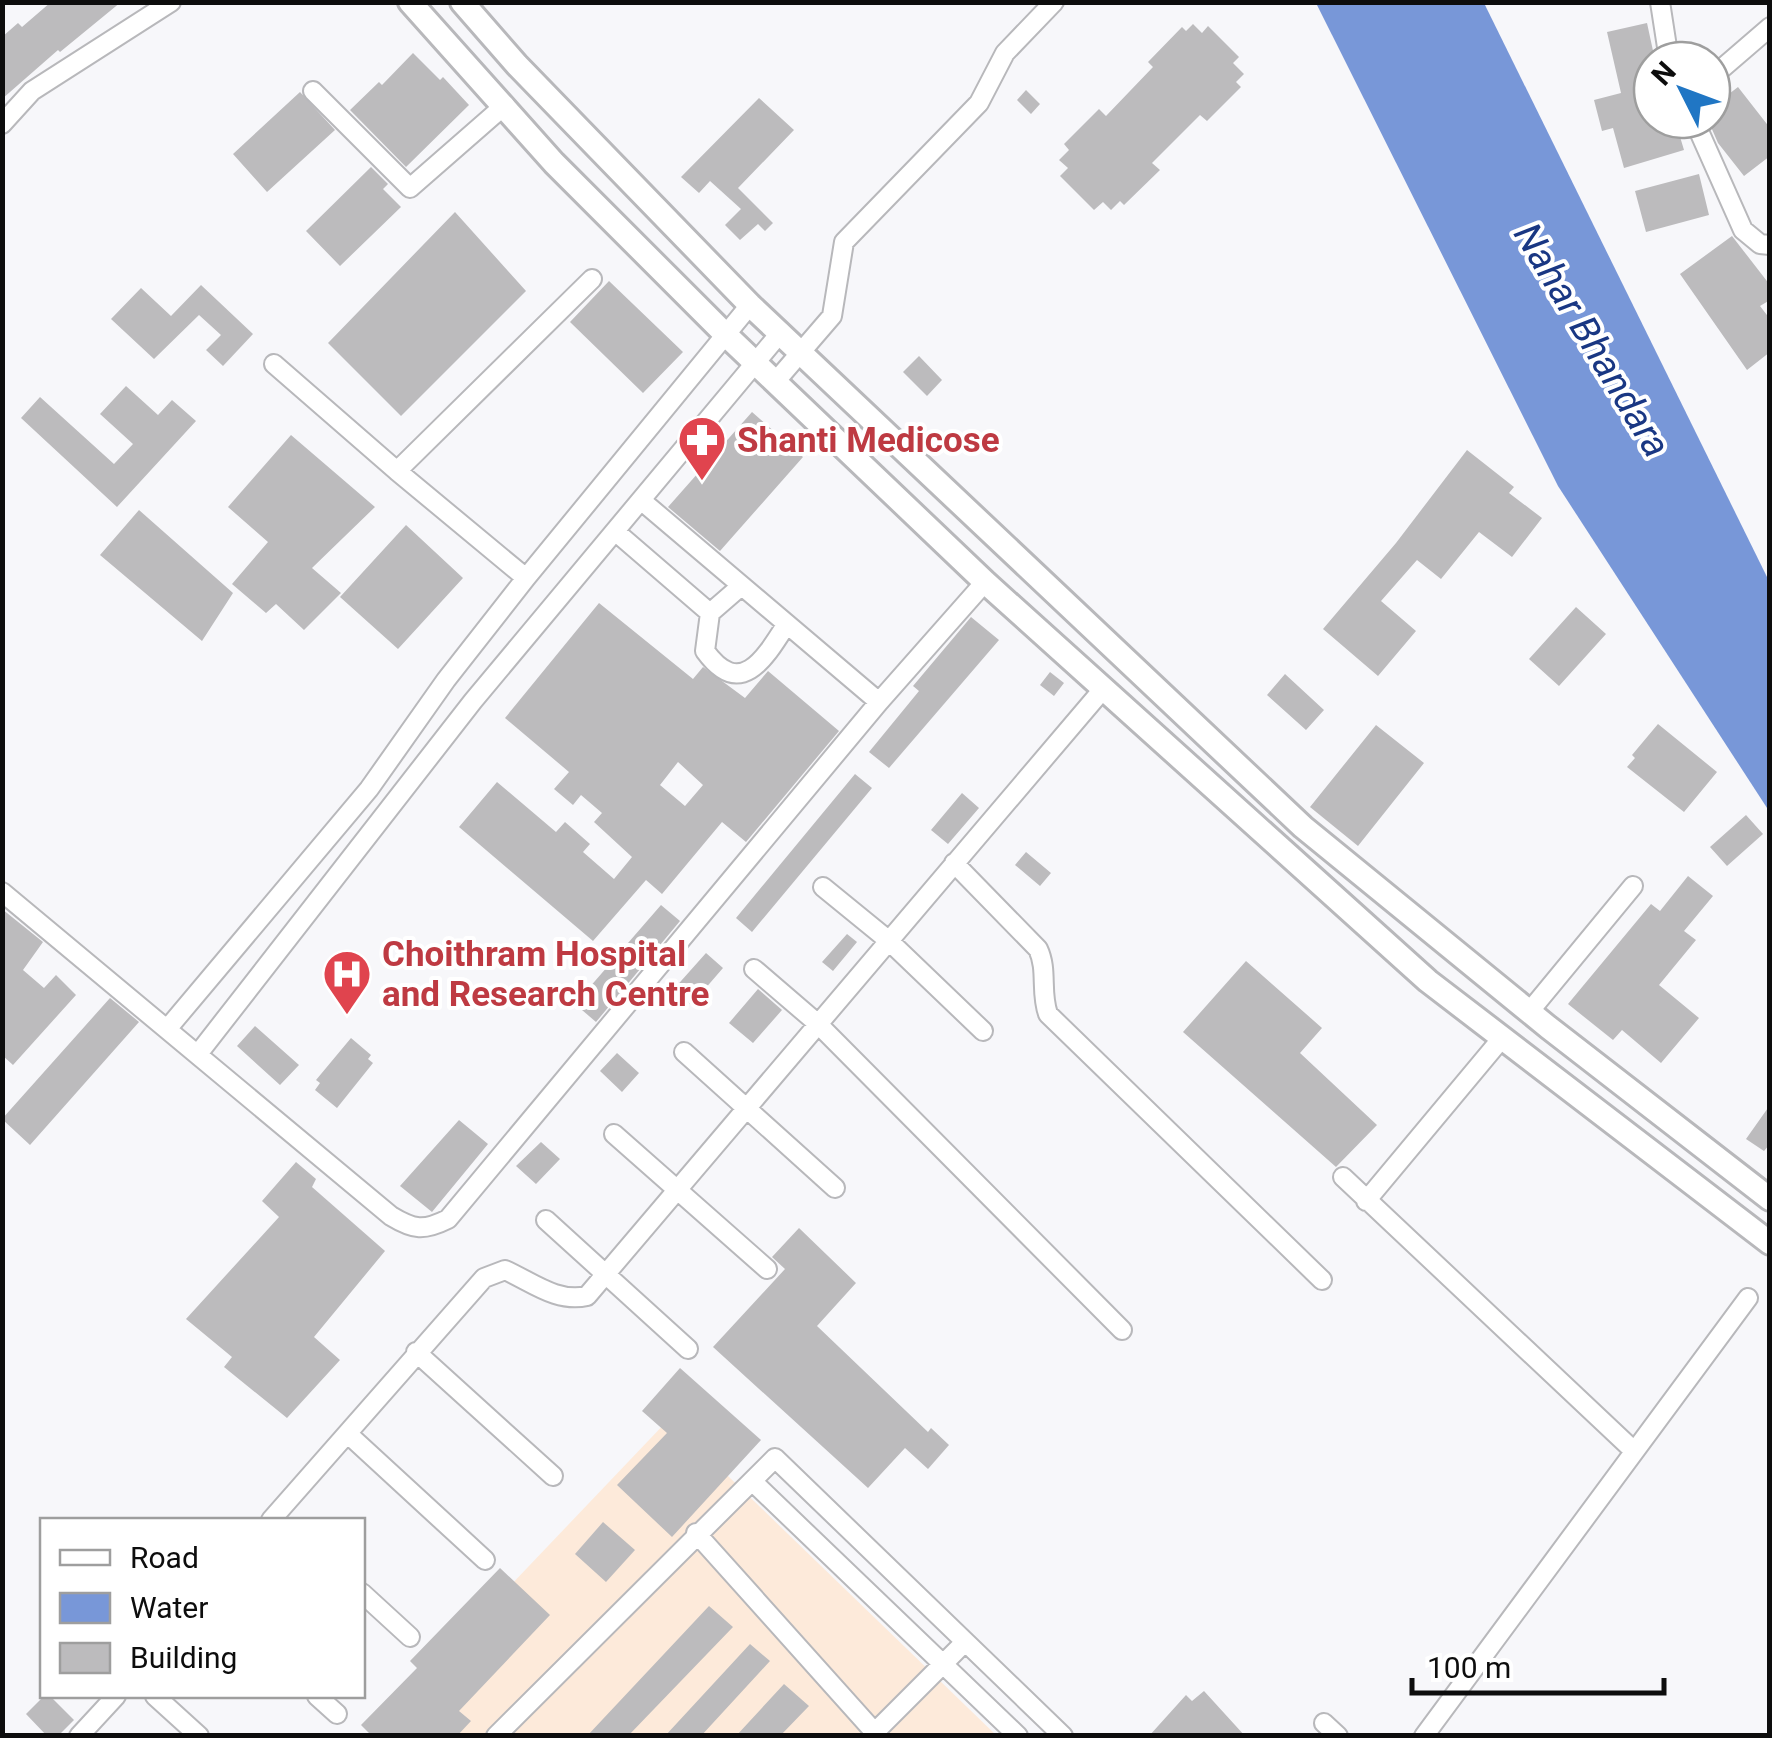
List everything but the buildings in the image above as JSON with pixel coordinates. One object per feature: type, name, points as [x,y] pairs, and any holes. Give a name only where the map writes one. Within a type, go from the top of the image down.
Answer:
[{"type":"main road","points":[[410,2],[554,163],[726,335],[985,582],[1428,981],[1770,1243]]},
{"type":"main road","points":[[462,2],[516,65],[750,305],[1303,826],[1529,1012],[1770,1198]]},
{"type":"street","points":[[2,124],[32,91],[171,2]]},
{"type":"street","points":[[776,381],[832,316],[844,242],[978,103],[1005,53],[1054,2]]},
{"type":"street","points":[[1660,2],[1666,40]]},
{"type":"street","points":[[1732,60],[1770,27]]},
{"type":"street","points":[[313,92],[410,188],[505,105]]},
{"type":"street","points":[[1703,140],[1743,230],[1760,244],[1770,245]]},
{"type":"street","points":[[396,472],[592,280]]},
{"type":"street","points":[[168,1028],[368,789],[526,578],[750,305]]},
{"type":"street","points":[[198,1054],[473,702],[781,332]]},
{"type":"street","points":[[274,364],[396,472],[526,578]]},
{"type":"street","points":[[642,501],[878,702]]},
{"type":"street","points":[[616,532],[710,613]]},
{"type":"street","points":[[2,892],[391,1216],[411,1228],[427,1230],[448,1219],[878,702],[985,582]]},
{"type":"street","points":[[740,587],[710,613],[706,652],[723,671],[734,675],[756,666],[786,625]]},
{"type":"street","points":[[446,680],[473,702]]},
{"type":"street","points":[[277,1518],[416,1352],[484,1278],[505,1270],[572,1299],[587,1296],[1104,688]]},
{"type":"street","points":[[954,863],[1038,949],[1044,962],[1043,1001],[1055,1022],[1322,1280]]},
{"type":"street","points":[[1529,1012],[1633,886]]},
{"type":"street","points":[[823,887],[888,940],[983,1030]]},
{"type":"street","points":[[754,969],[817,1022],[1122,1330]]},
{"type":"street","points":[[1366,1201],[1502,1038]]},
{"type":"street","points":[[684,1052],[835,1188]]},
{"type":"street","points":[[614,1134],[767,1269]]},
{"type":"street","points":[[1343,1177],[1634,1450]]},
{"type":"street","points":[[546,1220],[688,1348]]},
{"type":"street","points":[[1424,1736],[1748,1298]]},
{"type":"street","points":[[416,1352],[553,1476]]},
{"type":"street","points":[[348,1434],[484,1560]]},
{"type":"street","points":[[496,1736],[775,1458],[1063,1736]]},
{"type":"street","points":[[752,1481],[1018,1736]]},
{"type":"street","points":[[696,1533],[875,1734],[965,1642]]},
{"type":"street","points":[[365,1596],[410,1636]]},
{"type":"street","points":[[79,1736],[114,1698]]},
{"type":"street","points":[[157,1698],[199,1736]]},
{"type":"street","points":[[319,1698],[337,1714]]},
{"type":"shaded area","points":[[669,1419],[996,1735],[367,1736]]},
{"type":"water","name":"Nahar Bhandara","points":[[1316,3],[1484,3],[1769,581],[1769,811],[1558,486]]},
{"type":"place","name":"Shanti Medicose","points":[[702,482]]},
{"type":"place","name":"Choithram Hospital and Research Centre","points":[[347,1016]]}]
